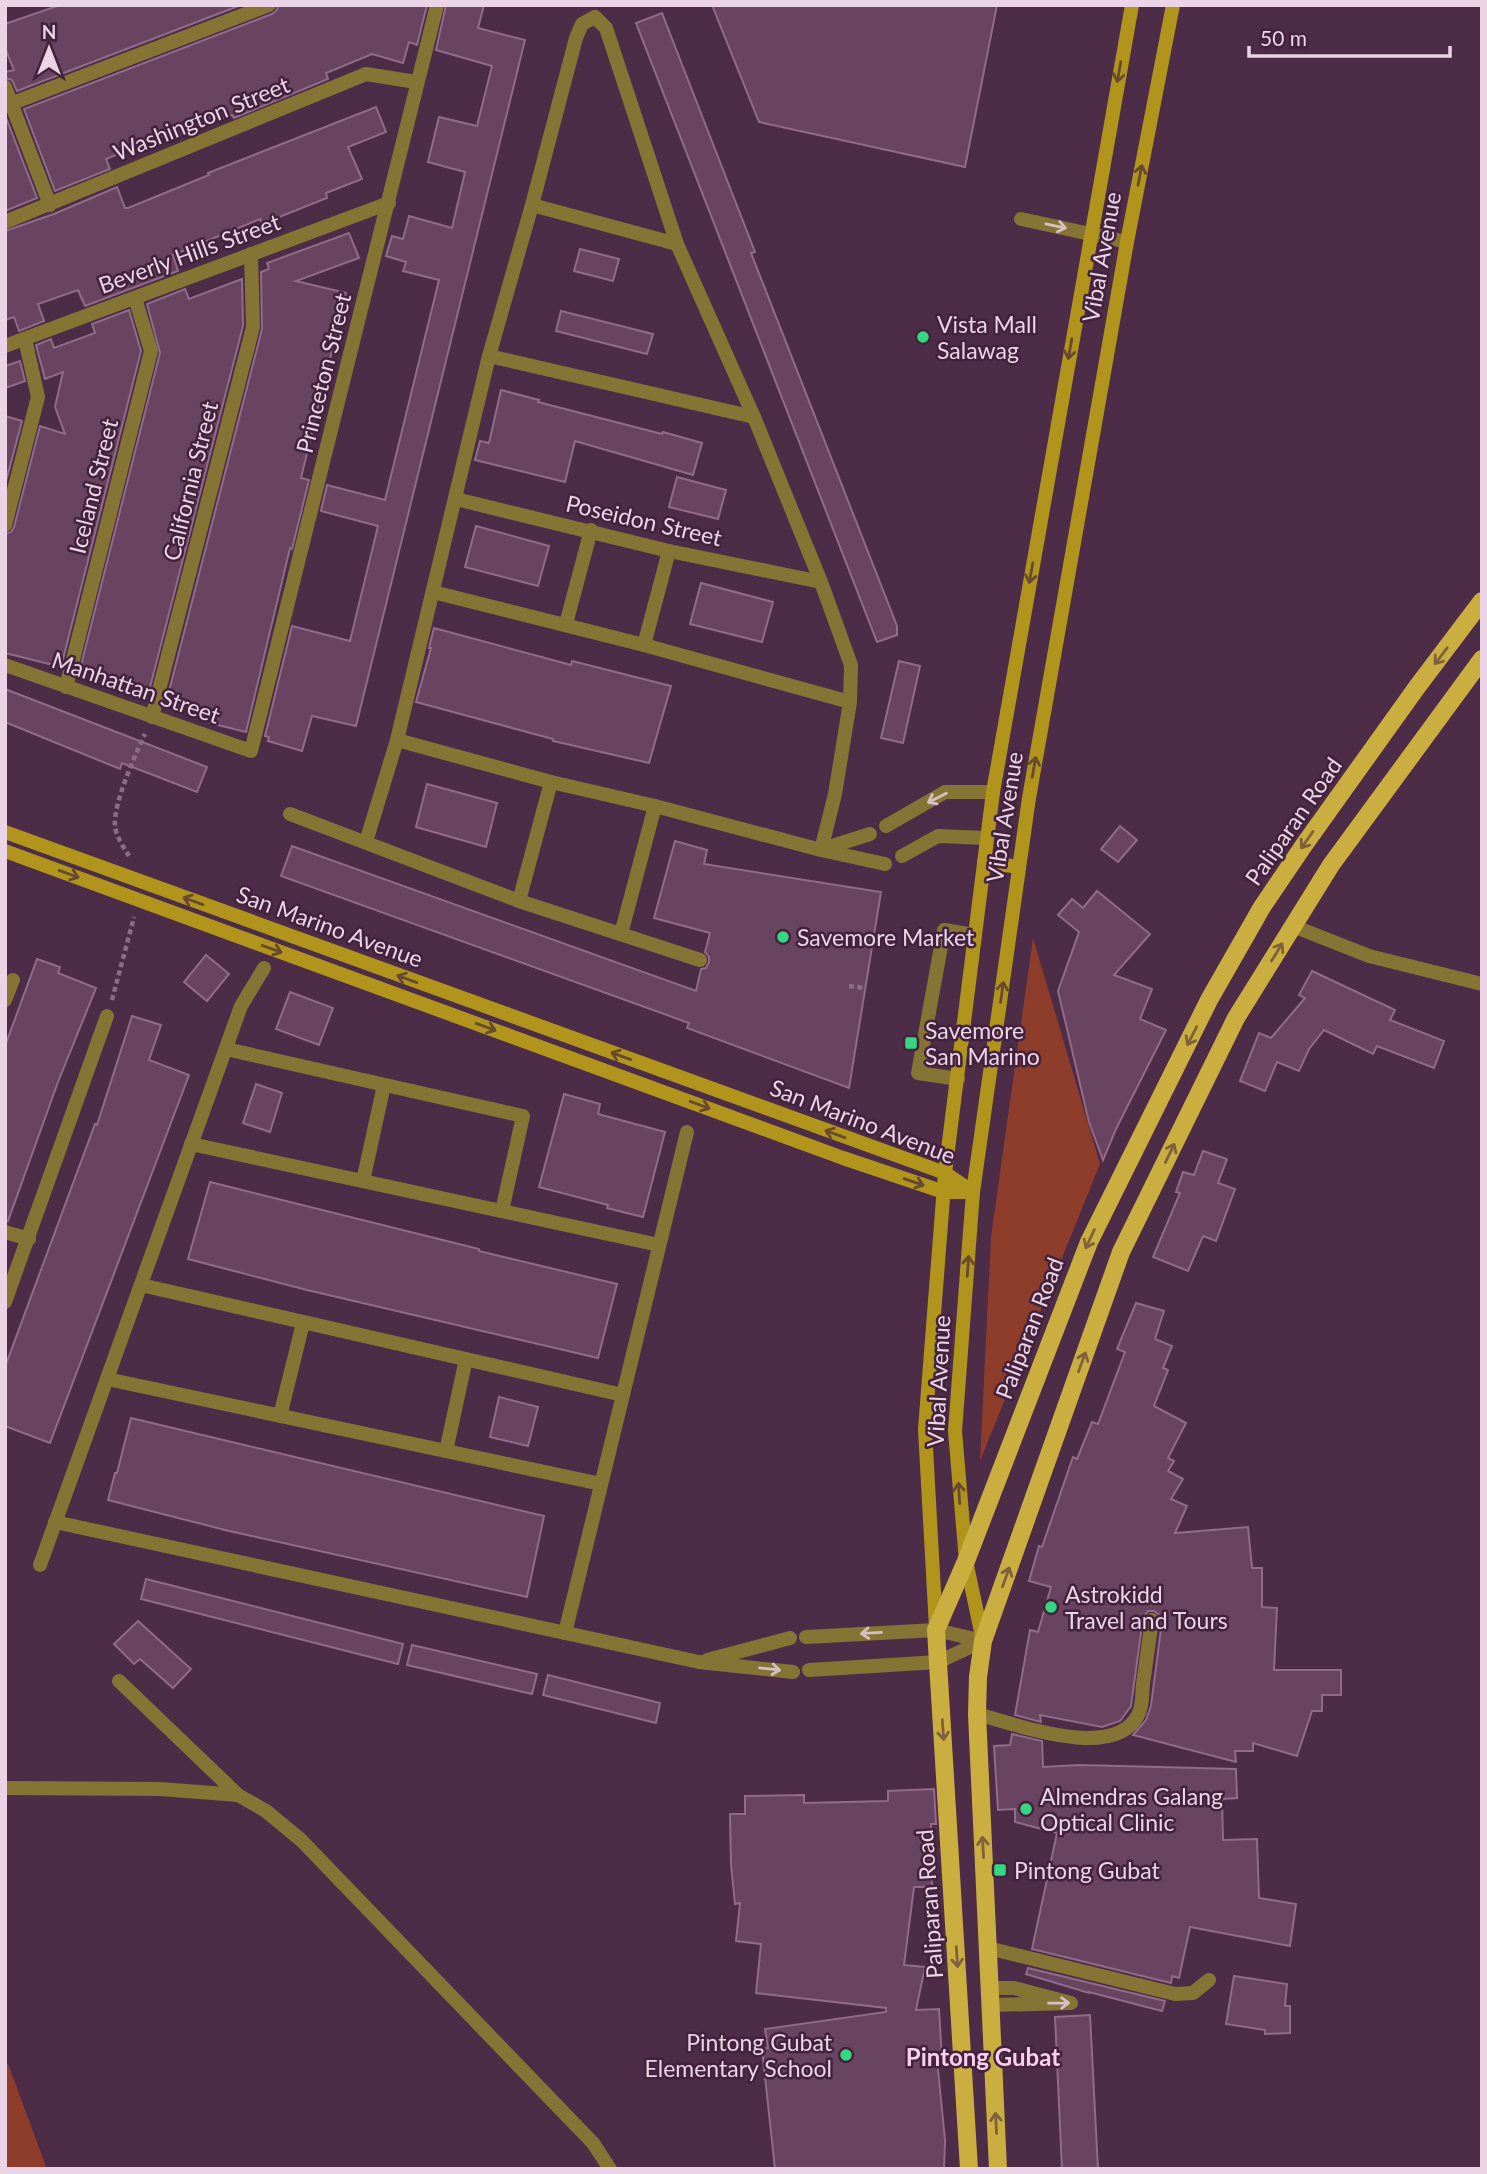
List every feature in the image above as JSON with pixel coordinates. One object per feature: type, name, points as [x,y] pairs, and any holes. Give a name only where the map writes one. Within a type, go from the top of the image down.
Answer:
[{"type":"main road","name":"Vibal Avenue","points":[[936,1630],[925,1429],[945,1173],[993,792],[1132,5]]},
{"type":"main road","name":"Vibal Avenue","points":[[983,1641],[966,1561],[955,1431],[973,1192],[1031,784],[1126,242],[1173,5]]},
{"type":"main road","name":"Paliparan Road","points":[[970,2169],[936,1630],[966,1561],[1089,1242],[1209,1000],[1262,907],[1304,845],[1482,601]]},
{"type":"main road","points":[[998,2169],[977,1714],[983,1641],[1121,1252],[1236,1018],[1331,866],[1482,659]]},
{"type":"main road","name":"San Marino Avenue","points":[[5,832],[945,1173],[973,1192]]},
{"type":"main road","name":"San Marino Avenue","points":[[5,851],[804,1143],[944,1192],[973,1192]]},
{"type":"main road","points":[[984,862],[1019,867]]},
{"type":"street","points":[[8,104],[269,5]]},
{"type":"street","name":"Princeton Street","points":[[251,751],[437,5]]},
{"type":"street","points":[[366,842],[397,740],[489,356],[576,38],[582,24],[595,17],[606,27],[677,244],[754,417],[821,582],[851,665],[850,702],[835,794],[821,850]]},
{"type":"street","name":"Washington Street","points":[[5,222],[366,74],[416,82]]},
{"type":"street","points":[[5,87],[8,104],[50,205]]},
{"type":"street","name":"Beverly Hills Street","points":[[5,346],[389,203]]},
{"type":"street","points":[[532,205],[677,244]]},
{"type":"street","points":[[1021,219],[1126,242]]},
{"type":"street","name":"California Street","points":[[152,717],[253,327],[251,254]]},
{"type":"street","name":"Iceland Street","points":[[66,687],[151,351],[135,298]]},
{"type":"street","points":[[5,525],[38,397],[25,339]]},
{"type":"street","points":[[489,356],[754,417]]},
{"type":"street","name":"Poseidon Street","points":[[456,499],[669,551],[821,582]]},
{"type":"street","points":[[566,624],[591,530]]},
{"type":"street","points":[[644,645],[669,551]]},
{"type":"street","points":[[433,592],[566,624],[850,702]]},
{"type":"street","name":"Manhattan Street","points":[[5,665],[251,751]]},
{"type":"street","points":[[397,740],[551,782],[885,864]]},
{"type":"street","points":[[519,901],[551,782]]},
{"type":"street","points":[[886,826],[945,792],[993,792]]},
{"type":"street","points":[[621,934],[655,806]]},
{"type":"street","points":[[290,814],[519,901],[700,960]]},
{"type":"street","points":[[821,850],[870,834]]},
{"type":"street","points":[[902,856],[938,836],[987,838]]},
{"type":"street","points":[[1293,926],[1369,956],[1482,984]]},
{"type":"street","points":[[958,1079],[918,1073],[944,930],[974,935]]},
{"type":"street","points":[[40,1565],[241,1006],[264,968]]},
{"type":"street","points":[[5,1000],[13,980]]},
{"type":"street","points":[[5,1302],[107,1017]]},
{"type":"street","points":[[226,1049],[523,1116],[502,1211]]},
{"type":"street","points":[[362,1181],[384,1085]]},
{"type":"street","points":[[565,1633],[687,1132]]},
{"type":"street","points":[[191,1144],[659,1245]]},
{"type":"street","points":[[5,1232],[29,1239]]},
{"type":"street","points":[[141,1285],[623,1395]]},
{"type":"street","points":[[280,1416],[303,1322]]},
{"type":"street","points":[[446,1451],[466,1360]]},
{"type":"street","points":[[107,1379],[601,1484]]},
{"type":"street","points":[[55,1522],[699,1662],[793,1672]]},
{"type":"street","points":[[977,1714],[1061,1735],[1095,1739],[1129,1729],[1140,1714],[1152,1620]]},
{"type":"street","points":[[806,1637],[936,1630],[983,1641]]},
{"type":"street","points":[[699,1662],[790,1638]]},
{"type":"street","points":[[808,1670],[939,1661],[983,1641]]},
{"type":"street","points":[[119,1681],[238,1795],[266,1811],[301,1840],[593,2143],[610,2169]]},
{"type":"street","points":[[5,1788],[160,1789],[238,1795]]},
{"type":"street","points":[[988,1948],[1175,1994],[1193,1993],[1209,1980]]},
{"type":"path","points":[[139,881],[115,827],[122,792],[152,717]]},
{"type":"path","points":[[107,1017],[139,900]]},
{"type":"path","points":[[849,986],[865,988]]},
{"type":"shaded area","points":[[1033,938],[1100,1164],[980,1461],[991,1237]]},
{"type":"shaded area","points":[[5,2064],[8,2064],[47,2169],[5,2169]]},
{"type":"building","points":[[60,5],[241,5],[17,91],[12,80],[5,78],[5,72],[14,70],[5,48],[5,24]]},
{"type":"building","points":[[278,5],[427,5],[417,45],[409,42],[403,63],[372,54],[326,73],[328,79],[234,118],[232,115],[170,139],[168,134],[106,159],[110,169],[55,191],[24,109],[272,14]]},
{"type":"building","points":[[446,5],[484,5],[478,28],[525,40],[356,726],[312,716],[302,751],[268,741],[269,737],[265,736],[292,626],[350,641],[378,526],[321,511],[327,485],[385,500],[439,280],[403,271],[406,262],[386,256],[392,236],[403,239],[409,216],[452,228],[465,172],[428,162],[439,117],[477,126],[492,66],[436,50]]},
{"type":"building","points":[[712,5],[997,5],[965,167],[759,122]]},
{"type":"building","points":[[662,13],[755,252],[751,253],[897,626],[897,635],[877,642],[636,23]]},
{"type":"building","points":[[376,107],[386,132],[348,147],[362,179],[326,193],[327,198],[262,224],[260,219],[173,255],[178,271],[85,306],[78,290],[38,304],[44,321],[19,331],[14,317],[5,320],[5,231],[117,187],[125,208],[128,208],[209,175],[208,173]]},
{"type":"building","points":[[5,115],[37,198],[5,211]]},
{"type":"building","points":[[349,233],[359,258],[296,281],[346,293],[301,478],[309,480],[246,732],[210,723],[213,713],[177,705],[178,698],[168,695],[262,329],[261,272],[269,269],[267,263]]},
{"type":"building","points":[[580,249],[619,259],[613,281],[574,271]]},
{"type":"building","points":[[242,279],[243,326],[149,691],[118,683],[119,678],[80,669],[160,353],[147,304],[185,289],[189,299]]},
{"type":"building","points":[[129,310],[141,351],[61,667],[5,653],[5,534],[11,532],[14,527],[40,426],[65,434],[55,407],[63,372],[45,379],[36,345],[51,339],[54,348],[95,333],[92,324]]},
{"type":"building","points":[[561,311],[653,334],[647,354],[556,331]]},
{"type":"building","points":[[20,361],[25,381],[5,388],[5,366]]},
{"type":"building","points":[[501,390],[539,400],[538,402],[702,443],[693,475],[575,441],[565,482],[475,460],[480,441],[489,443]]},
{"type":"building","points":[[5,416],[22,421],[5,485]]},
{"type":"building","points":[[677,477],[726,490],[718,519],[669,507]]},
{"type":"building","points":[[476,526],[549,546],[538,586],[465,567]]},
{"type":"building","points":[[701,583],[773,602],[762,642],[690,624]]},
{"type":"building","points":[[434,628],[571,665],[572,661],[671,686],[649,763],[553,741],[416,702]]},
{"type":"building","points":[[899,661],[920,666],[903,743],[881,738]]},
{"type":"building","points":[[5,689],[207,767],[197,792],[122,763],[120,769],[5,722]]},
{"type":"building","points":[[427,784],[497,803],[486,847],[416,827]]},
{"type":"building","points":[[1120,826],[1137,840],[1118,862],[1101,849]]},
{"type":"building","points":[[675,841],[707,850],[704,864],[881,892],[849,1088],[687,1028],[689,1023],[281,876],[292,846],[696,991],[701,969],[706,968],[709,962],[705,952],[710,933],[654,918]]},
{"type":"building","points":[[1097,891],[1150,934],[1114,975],[1152,989],[1140,1019],[1166,1030],[1103,1160],[1089,1122],[1058,991],[1079,932],[1058,915],[1072,899],[1083,908]]},
{"type":"building","points":[[206,955],[229,974],[207,1001],[184,982]]},
{"type":"building","points":[[37,959],[60,967],[58,973],[96,988],[58,1082],[8,1221],[5,1221],[5,1046]]},
{"type":"building","points":[[1312,971],[1395,1010],[1390,1020],[1444,1041],[1434,1068],[1377,1046],[1373,1054],[1324,1030],[1309,1049],[1299,1071],[1277,1062],[1265,1091],[1240,1081],[1259,1033],[1271,1038],[1305,998],[1299,995]]},
{"type":"building","points":[[290,992],[333,1008],[319,1045],[276,1029]]},
{"type":"building","points":[[132,1016],[161,1025],[149,1060],[189,1075],[50,1443],[5,1426],[5,1367],[95,1124],[97,1125]]},
{"type":"building","points":[[256,1084],[282,1093],[270,1132],[243,1123]]},
{"type":"building","points":[[564,1094],[600,1104],[598,1114],[665,1132],[643,1217],[539,1187]]},
{"type":"building","points":[[1203,1151],[1227,1159],[1218,1183],[1235,1189],[1216,1241],[1203,1236],[1188,1271],[1153,1257],[1180,1193],[1176,1192],[1183,1172],[1194,1175]]},
{"type":"building","points":[[210,1182],[617,1284],[598,1358],[307,1290],[188,1259]]},
{"type":"building","points":[[1136,1303],[1164,1311],[1155,1339],[1172,1346],[1163,1368],[1168,1370],[1154,1406],[1186,1423],[1168,1458],[1174,1461],[1168,1471],[1183,1479],[1171,1499],[1187,1506],[1175,1533],[1248,1527],[1252,1568],[1262,1568],[1262,1607],[1277,1608],[1274,1670],[1341,1670],[1341,1695],[1322,1695],[1322,1711],[1312,1711],[1297,1756],[1253,1743],[1253,1751],[1235,1751],[1236,1762],[1133,1735],[1146,1720],[1151,1706],[1162,1621],[1161,1616],[1154,1611],[1148,1611],[1143,1618],[1131,1706],[1120,1721],[1102,1727],[1040,1715],[1041,1722],[1015,1715],[1030,1630],[1038,1632],[1051,1587],[1029,1581],[1039,1546],[1042,1547],[1073,1457],[1077,1459],[1092,1422],[1098,1424],[1125,1352],[1117,1349]]},
{"type":"building","points":[[499,1397],[538,1407],[528,1446],[490,1437]]},
{"type":"building","points":[[131,1418],[544,1516],[527,1597],[229,1531],[108,1500]]},
{"type":"building","points":[[146,1579],[403,1644],[398,1664],[141,1599]]},
{"type":"building","points":[[138,1621],[191,1669],[173,1688],[140,1659],[134,1664],[114,1644]]},
{"type":"building","points":[[412,1645],[537,1674],[532,1694],[407,1665]]},
{"type":"building","points":[[548,1675],[660,1703],[656,1723],[543,1695]]},
{"type":"building","points":[[1012,1734],[1042,1741],[1043,1767],[1079,1765],[1236,1769],[1237,1798],[1222,1799],[1223,1840],[1257,1839],[1259,1898],[1296,1904],[1290,1946],[1190,1927],[1179,1978],[1172,1976],[1171,1983],[1032,1949],[1057,1833],[1015,1822],[1015,1809],[998,1810],[994,1746],[1010,1745]]},
{"type":"building","points":[[934,1789],[936,1824],[931,1824],[932,1887],[914,1887],[904,1965],[925,1967],[916,2010],[939,2009],[942,2060],[937,2060],[945,2140],[944,2169],[775,2169],[762,2049],[768,2048],[765,2029],[886,2012],[886,2008],[756,1993],[761,1944],[736,1941],[740,1903],[735,1904],[730,1814],[745,1814],[745,1796],[804,1795],[804,1803],[888,1801],[888,1791]]},
{"type":"building","points":[[1028,1968],[1165,2001],[1162,2011],[1026,1974]]},
{"type":"building","points":[[1234,1976],[1287,1984],[1285,2006],[1290,2006],[1290,2033],[1265,2034],[1265,2030],[1226,2024]]},
{"type":"building","points":[[1090,2015],[1098,2169],[1062,2169],[1055,2017]]},
{"type":"place","name":"Vista Mall Salawag","points":[[923,337]]},
{"type":"place","name":"Savemore Market","points":[[783,937]]},
{"type":"place","name":"Savemore San Marino","points":[[911,1043]]},
{"type":"place","name":"Astrokidd Travel and Tours","points":[[1051,1607]]},
{"type":"place","name":"Almendras Galang Optical Clinic","points":[[1026,1809]]},
{"type":"place","name":"Pintong Gubat","points":[[1000,1870]]},
{"type":"place","name":"Pintong Gubat Elementary School","points":[[846,2055]]},
{"type":"district","name":"Pintong Gubat","points":[[983,2056]]}]
